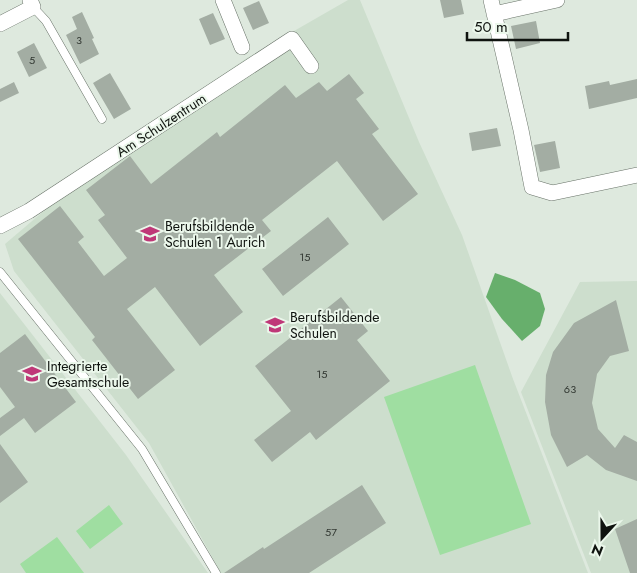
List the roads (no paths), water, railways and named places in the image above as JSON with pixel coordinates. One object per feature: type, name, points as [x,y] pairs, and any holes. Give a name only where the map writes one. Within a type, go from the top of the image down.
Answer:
[{"type":"street","points":[[224,0],[242,47]]},
{"type":"street","points":[[557,0],[492,7],[517,112],[532,187],[552,193],[637,175]]},
{"type":"street","points":[[0,24],[32,4]]},
{"type":"street","name":"Am Schulzentrum","points":[[0,226],[29,210],[292,39],[311,66]]},
{"type":"lane","points":[[32,4],[46,21],[102,119]]},
{"type":"lane","points":[[0,272],[142,449],[216,573]]},
{"type":"place","name":"Berufsbildende Schulen 1 Aurich","points":[[150,234]]},
{"type":"place","name":"Berufsbildende Schulen","points":[[275,325]]},
{"type":"place","name":"Integrierte Gesamtschule","points":[[32,374]]}]
